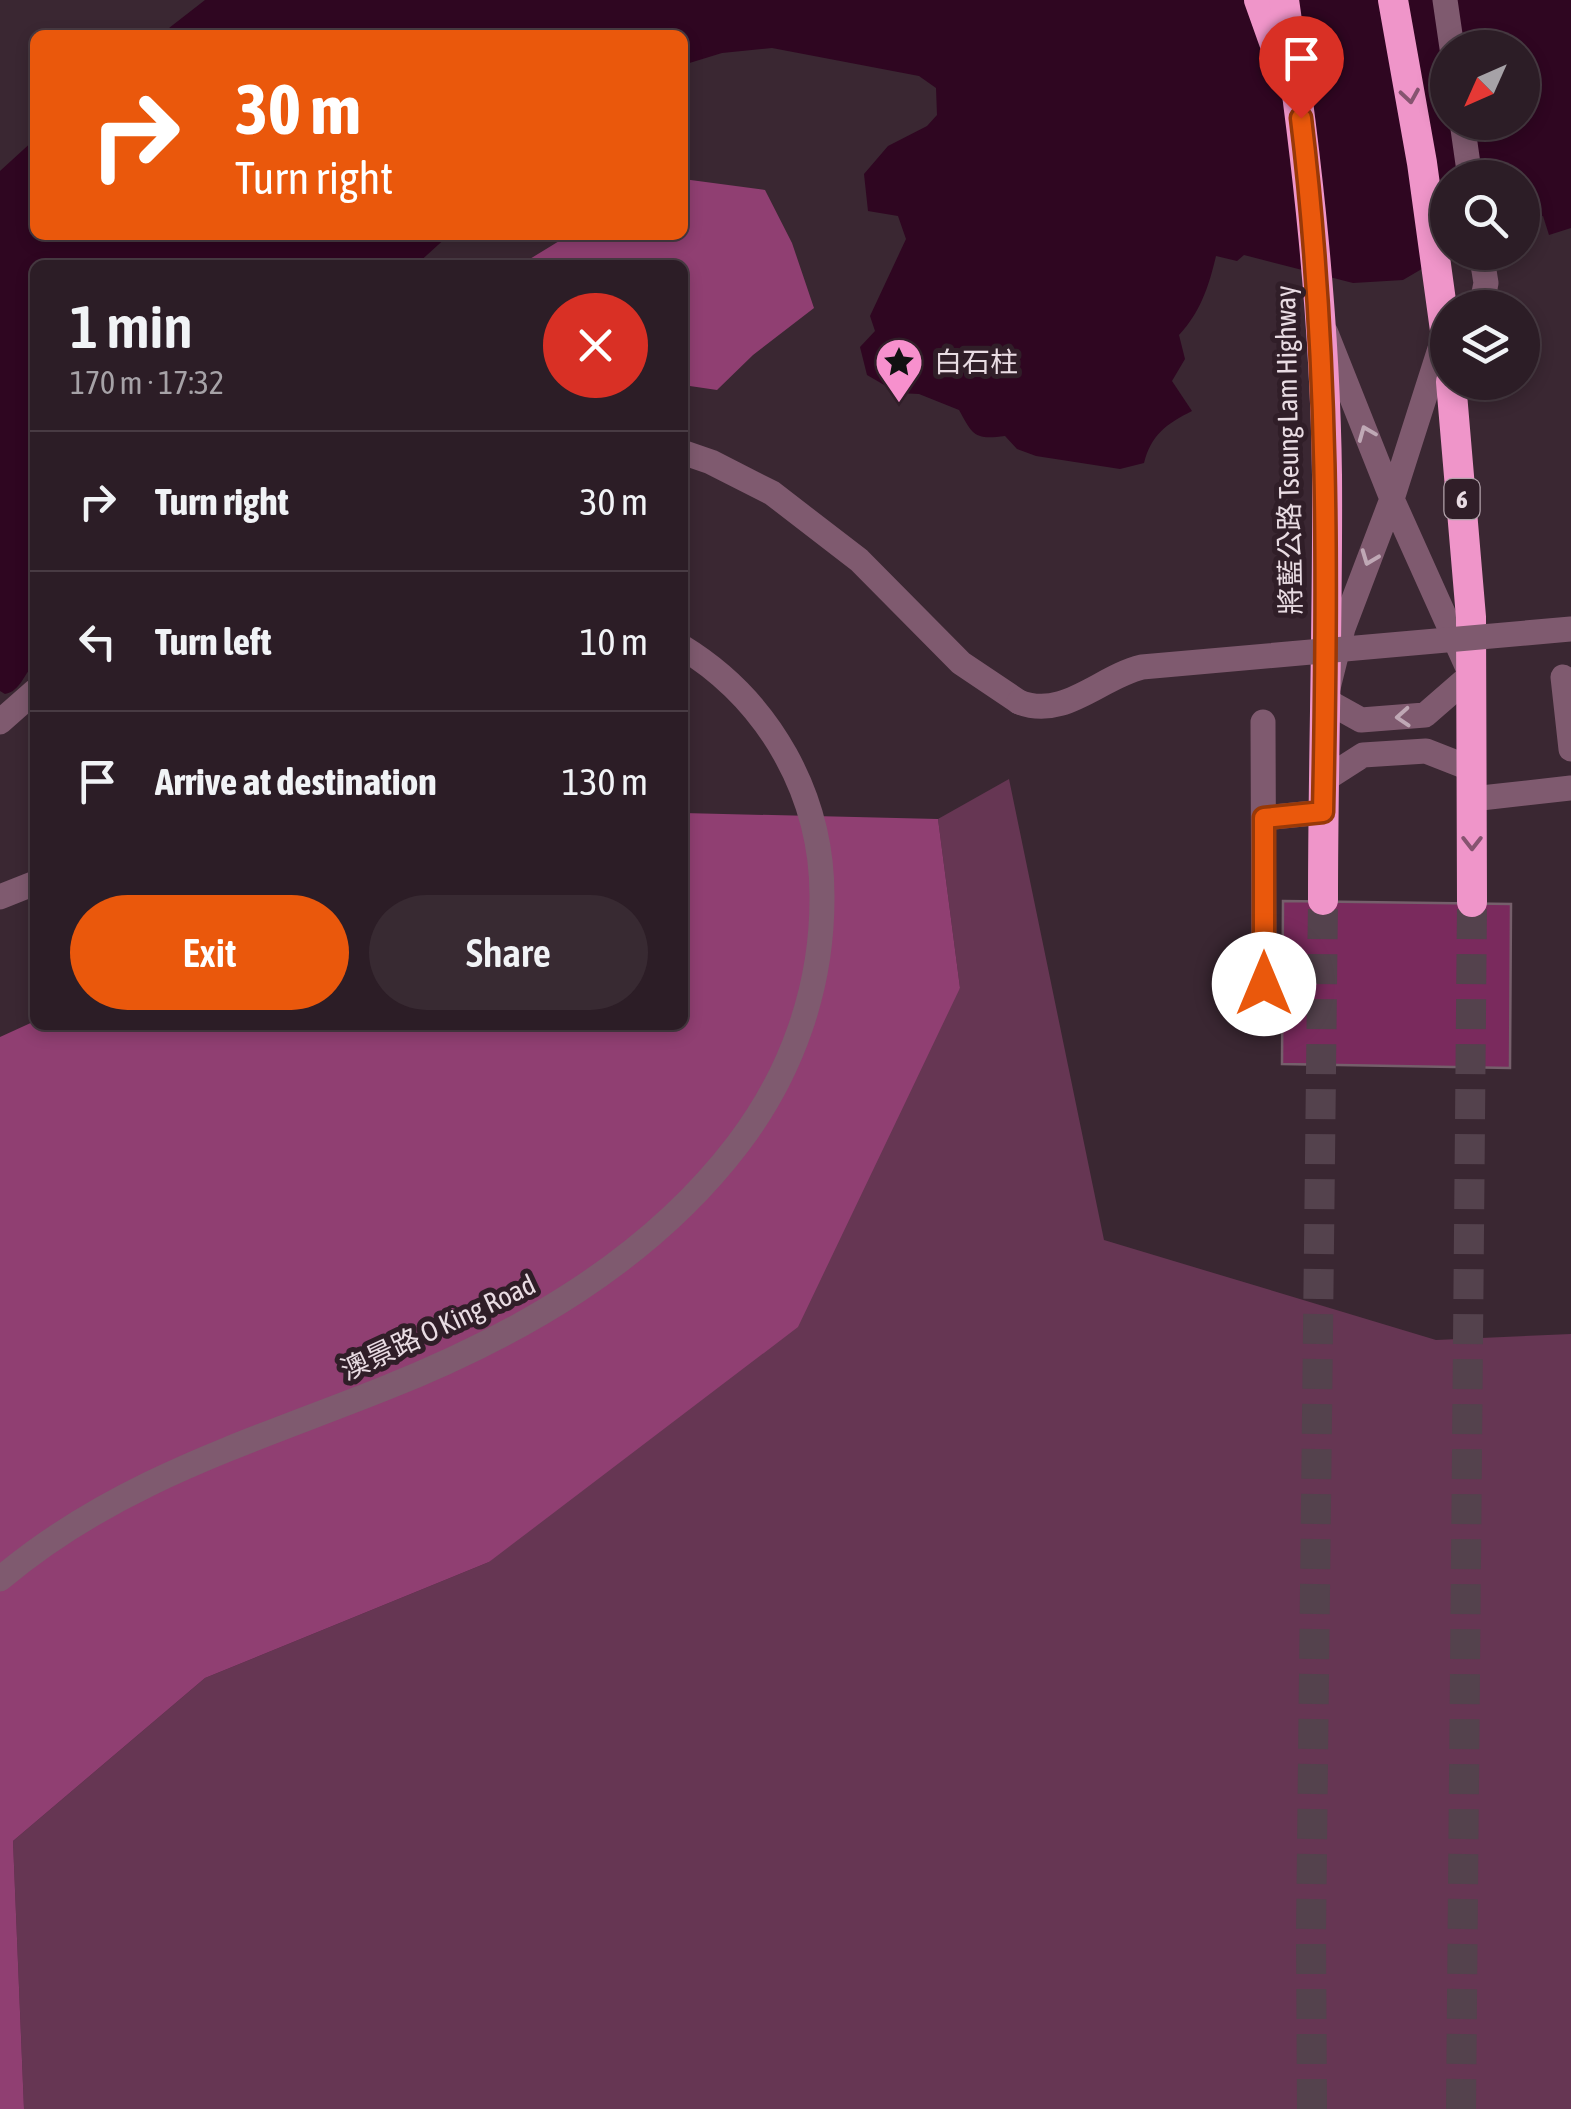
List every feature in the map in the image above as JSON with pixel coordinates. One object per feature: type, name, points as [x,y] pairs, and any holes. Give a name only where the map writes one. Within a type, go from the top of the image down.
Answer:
[{"type":"highway","points":[[1259,0],[1301,118]]},
{"type":"highway","name":"將藍公路 Tseung Lam Highway","points":[[1284,0],[1301,118],[1320,318],[1334,628],[1324,700],[1323,900]]},
{"type":"highway","points":[[1393,0],[1422,163],[1439,290]]},
{"type":"highway","name":"6","points":[[1453,400],[1457,442],[1458,618],[1471,675],[1472,902]]},
{"type":"street","points":[[1444,0],[1449,30]]},
{"type":"street","points":[[1320,318],[1392,500],[1458,618]]},
{"type":"street","points":[[1334,628],[1392,500],[1430,390]]},
{"type":"street","points":[[1457,442],[1465,400]]},
{"type":"street","points":[[688,454],[772,493],[859,560],[961,663],[1032,707],[1060,706],[1121,672],[1142,667],[1571,629]]},
{"type":"street","name":"澳景路 O King Road","points":[[0,1579],[54,1536],[120,1497],[204,1459],[438,1366],[564,1299],[668,1222],[749,1130],[786,1063],[810,1000],[821,942],[820,863],[803,791],[781,744],[739,691],[688,651]]},
{"type":"street","points":[[1324,700],[1361,720],[1425,715],[1471,675]]},
{"type":"street","points":[[1563,677],[1571,750]]},
{"type":"street","points":[[0,722],[30,695]]},
{"type":"street","points":[[1263,722],[1264,984]]},
{"type":"street","points":[[1324,780],[1364,755],[1426,750],[1472,784],[1571,788]]},
{"type":"street","points":[[1264,818],[1323,812]]},
{"type":"street","points":[[0,897],[30,885]]},
{"type":"shaded area","points":[[205,0],[1571,0],[1571,228],[1549,235],[1540,217],[1540,160],[1430,160],[1430,264],[1403,280],[1353,283],[1244,255],[1237,261],[1216,256],[1203,298],[1179,335],[1185,359],[1172,381],[1192,411],[1161,431],[1144,463],[1120,469],[1036,456],[1017,449],[1005,436],[976,434],[959,410],[919,394],[898,393],[867,375],[860,347],[875,331],[870,316],[906,239],[898,216],[868,211],[864,174],[888,146],[927,126],[937,115],[936,88],[919,76],[772,48],[722,53],[688,63],[688,30],[166,30]]},
{"type":"shaded area","points":[[30,144],[30,240],[444,240],[422,260],[30,260],[30,670],[19,686],[5,694],[0,691],[0,171]]},
{"type":"shaded area","points":[[688,180],[765,190],[792,243],[814,308],[753,355],[717,390],[688,386],[688,260],[528,260],[561,240],[688,240]]},
{"type":"shaded area","points":[[1009,779],[1104,1240],[1436,1340],[1571,1334],[1571,2109],[24,2109],[13,1841],[205,1678],[489,1562],[960,988],[938,819]]},
{"type":"shaded area","points":[[688,813],[938,819],[960,988],[798,1327],[489,1562],[205,1678],[13,1841],[24,2109],[0,2109],[0,1037],[30,1023],[30,1030],[688,1030]]},
{"type":"building","points":[[1283,901],[1511,904],[1510,1068],[1282,1064]]},
{"type":"tunnel","points":[[1312,2109],[1323,900]]},
{"type":"tunnel","points":[[1461,2109],[1472,902]]},
{"type":"place","name":"白石柱","points":[[899,404]]},
{"type":"route","points":[[1264,984],[1264,818],[1323,812],[1326,474],[1320,318],[1301,118]]}]
